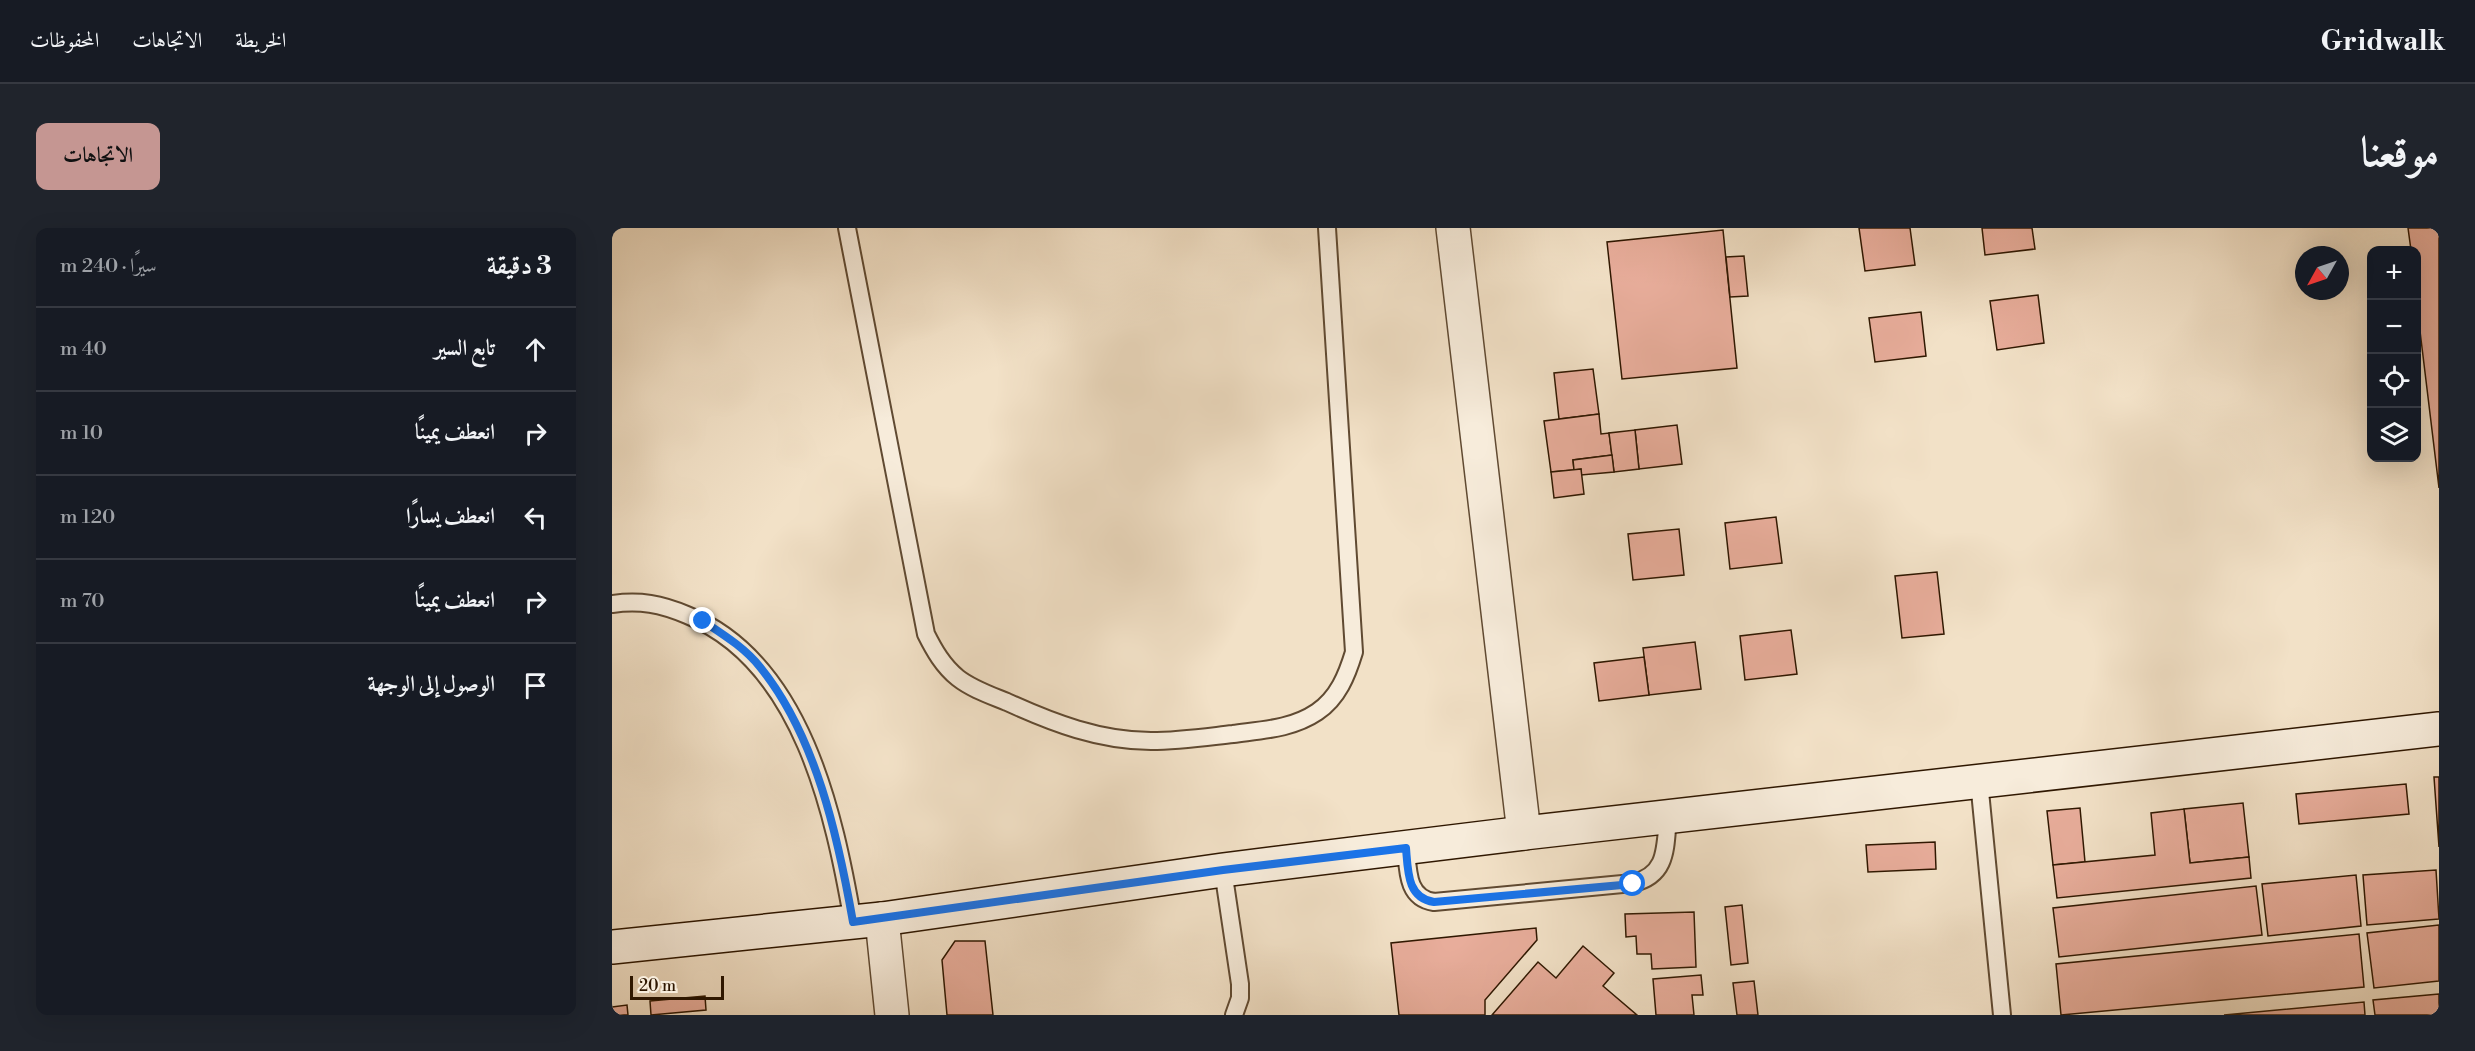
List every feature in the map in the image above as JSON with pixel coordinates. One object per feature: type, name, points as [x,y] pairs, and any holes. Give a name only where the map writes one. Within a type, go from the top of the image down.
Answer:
[{"type":"main road","points":[[1453,228],[1524,834]]},
{"type":"main road","points":[[612,947],[868,921],[1223,870],[2439,729]]},
{"type":"main road","points":[[868,921],[892,1015]]},
{"type":"lane","points":[[847,228],[926,633],[934,649],[951,671],[972,687],[1052,722],[1095,734],[1151,741],[1274,729],[1298,723],[1318,711],[1335,695],[1347,674],[1354,651],[1327,228]]},
{"type":"lane","points":[[612,604],[635,601],[670,608],[703,621],[734,641],[759,666],[785,705],[805,743],[818,777],[845,875],[868,921]]},
{"type":"lane","points":[[1979,781],[2002,1015]]},
{"type":"lane","points":[[1406,848],[1412,888],[1426,901],[1633,884],[1643,881],[1660,866],[1664,857],[1668,817]]},
{"type":"lane","points":[[1223,870],[1240,984],[1240,998],[1234,1015]]},
{"type":"building","points":[[1859,228],[1910,228],[1915,265],[1865,271]]},
{"type":"building","points":[[1982,228],[2032,228],[2035,249],[1985,255]]},
{"type":"building","points":[[2408,228],[2439,228],[2439,488],[2421,339],[2421,246],[2410,246]]},
{"type":"building","points":[[1723,230],[1737,368],[1622,379],[1607,242]]},
{"type":"building","points":[[1744,256],[1748,296],[1730,297],[1726,257]]},
{"type":"building","points":[[2038,295],[2044,343],[1997,350],[1990,301]]},
{"type":"building","points":[[1921,312],[1926,356],[1875,362],[1869,318]]},
{"type":"building","points":[[1593,369],[1599,414],[1559,419],[1554,373]]},
{"type":"building","points":[[1599,414],[1601,434],[1609,433],[1612,455],[1573,460],[1574,470],[1551,472],[1544,421]]},
{"type":"building","points":[[1677,425],[1682,464],[1639,469],[1635,430]]},
{"type":"building","points":[[1635,430],[1639,469],[1614,472],[1609,433]]},
{"type":"building","points":[[1612,455],[1614,472],[1581,475],[1581,469],[1574,470],[1573,460]]},
{"type":"building","points":[[1581,469],[1584,494],[1554,498],[1551,472]]},
{"type":"building","points":[[1776,517],[1782,563],[1730,569],[1725,523]]},
{"type":"building","points":[[1679,529],[1684,575],[1633,580],[1628,534]]},
{"type":"building","points":[[1937,572],[1944,634],[1902,638],[1895,576]]},
{"type":"building","points":[[1791,630],[1797,674],[1745,680],[1740,636]]},
{"type":"building","points":[[1695,642],[1701,689],[1649,695],[1643,648]]},
{"type":"building","points":[[1644,657],[1649,695],[1599,701],[1594,663]]},
{"type":"building","points":[[2434,777],[2439,777],[2439,847]]},
{"type":"building","points":[[2406,784],[2409,814],[2299,824],[2296,794]]},
{"type":"building","points":[[2243,803],[2249,857],[2190,863],[2184,809]]},
{"type":"building","points":[[2080,808],[2085,862],[2053,865],[2047,811]]},
{"type":"building","points":[[2184,809],[2190,863],[2249,857],[2251,878],[2057,898],[2053,865],[2155,855],[2151,813]]},
{"type":"building","points":[[1935,842],[1936,869],[1868,872],[1866,845]]},
{"type":"building","points":[[2436,870],[2439,919],[2367,925],[2363,875]]},
{"type":"building","points":[[2356,875],[2361,926],[2268,936],[2262,884]]},
{"type":"building","points":[[2256,886],[2262,935],[2059,957],[2053,908]]},
{"type":"building","points":[[1742,905],[1748,963],[1731,965],[1725,907]]},
{"type":"building","points":[[1694,912],[1696,967],[1652,969],[1651,954],[1637,954],[1636,936],[1626,937],[1625,914]]},
{"type":"building","points":[[2439,925],[2439,981],[2374,988],[2367,933]]},
{"type":"building","points":[[1536,928],[1537,940],[1485,1000],[1485,1015],[1399,1015],[1391,943]]},
{"type":"building","points":[[2359,934],[2364,987],[2061,1015],[2056,964]]},
{"type":"building","points":[[955,941],[985,941],[993,1015],[947,1015],[942,960]]},
{"type":"building","points":[[1583,946],[1614,973],[1603,986],[1637,1015],[1492,1015],[1538,962],[1556,978]]},
{"type":"building","points":[[1701,975],[1703,995],[1692,995],[1694,1015],[1656,1015],[1653,979]]},
{"type":"building","points":[[1754,981],[1758,1015],[1737,1015],[1733,983]]},
{"type":"building","points":[[2439,994],[2439,1015],[2375,1015],[2373,1000]]},
{"type":"building","points":[[705,996],[706,1010],[651,1015],[650,1001]]},
{"type":"building","points":[[2364,1002],[2365,1015],[2224,1015]]},
{"type":"building","points":[[627,1005],[628,1015],[612,1015],[612,1007]]},
{"type":"route","points":[[703,621],[734,641],[759,666],[780,695],[805,743],[818,777],[845,875],[853,922],[1223,870],[1406,848],[1412,888],[1426,901],[1633,884]]}]
